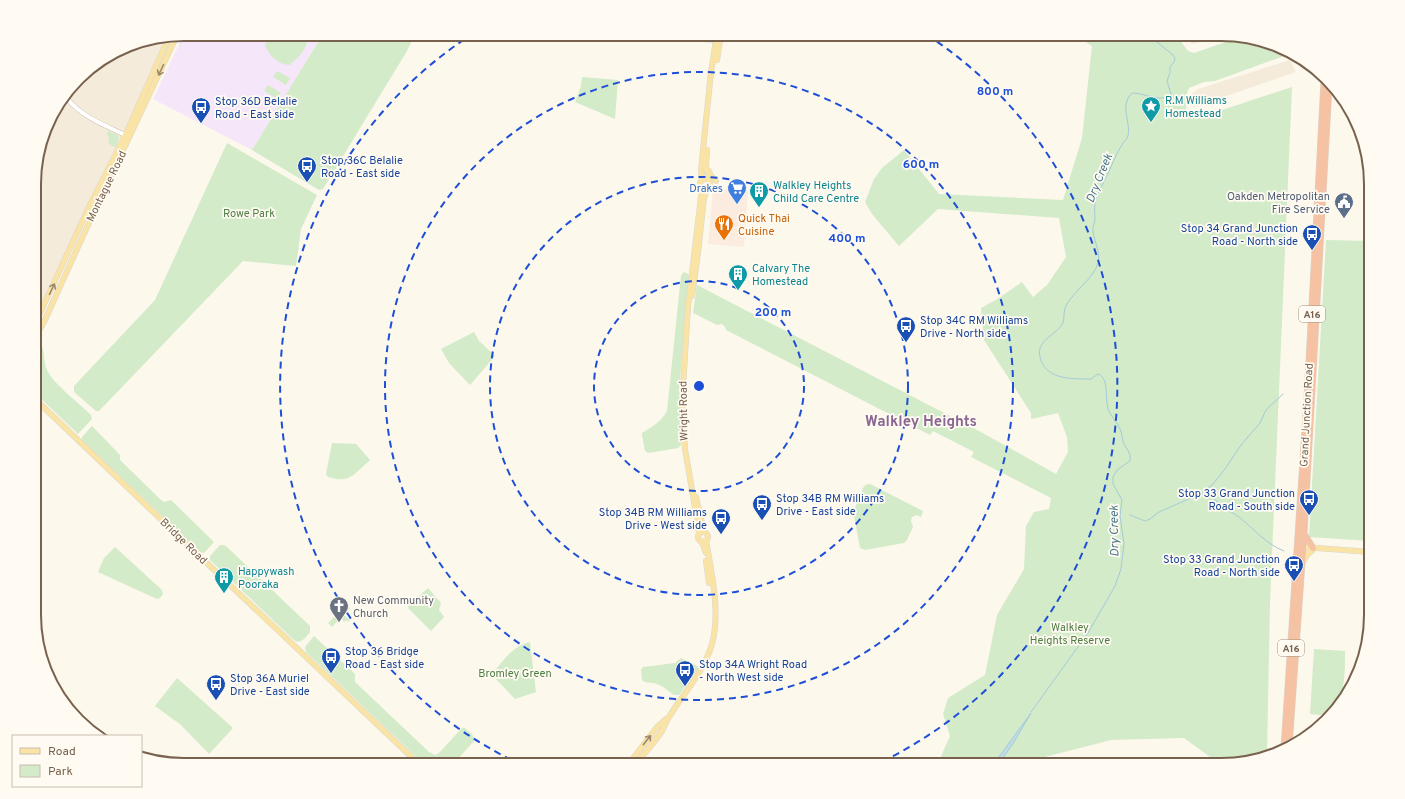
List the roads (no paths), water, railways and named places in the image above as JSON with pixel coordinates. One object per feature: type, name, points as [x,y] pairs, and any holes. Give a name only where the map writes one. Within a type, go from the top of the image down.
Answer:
[{"type":"highway","name":"Grand Junction Road","points":[[1289,740],[1302,564],[1301,547],[1304,534],[1324,85]]},
{"type":"highway","name":"Grand Junction Road","points":[[1284,743],[1301,547],[1318,241],[1330,92]]},
{"type":"highway","points":[[1304,534],[1314,548]]},
{"type":"main road","name":"Montague Road","points":[[41,311],[88,209],[127,137],[174,41]]},
{"type":"main road","points":[[707,148],[706,167],[710,186],[704,189],[700,183],[702,180],[701,171],[710,77],[716,41]]},
{"type":"main road","points":[[710,77],[718,56],[720,41]]},
{"type":"main road","name":"Montague Road","points":[[41,327],[127,137],[167,42]]},
{"type":"main road","points":[[705,128],[710,174],[716,181]]},
{"type":"main road","points":[[702,180],[708,181]]},
{"type":"main road","name":"Wright Road","points":[[701,533],[699,509],[691,483],[684,449],[682,378],[688,314],[698,253],[704,189]]},
{"type":"main road","name":"Bridge Road","points":[[41,405],[413,758]]},
{"type":"main road","points":[[641,758],[662,731],[708,656],[714,635],[715,609],[707,572],[704,541],[708,535],[701,533],[698,539],[704,541]]},
{"type":"main road","points":[[1301,547],[1364,552]]},
{"type":"main road","points":[[1302,564],[1307,555],[1314,548]]},
{"type":"main road","points":[[633,758],[657,727],[669,718]]},
{"type":"street","points":[[69,100],[82,114],[127,137]]},
{"type":"water","points":[[1031,713],[1003,758],[998,758]]},
{"type":"waterway","name":"Dry Creek","points":[[1031,712],[1088,633],[1115,586],[1121,569],[1124,544],[1120,516],[1122,500],[1113,484],[1113,477],[1117,470],[1130,461],[1130,458],[1119,427],[1108,408],[1106,386],[1102,377],[1098,374],[1091,379],[1060,377],[1053,374],[1043,365],[1039,352],[1043,343],[1061,326],[1067,304],[1096,269],[1099,259],[1093,230],[1096,198],[1118,152],[1128,136],[1126,108],[1128,98],[1132,93],[1156,98],[1165,98],[1171,94],[1167,81],[1170,73],[1170,67],[1175,58],[1156,41]]},
{"type":"waterway","points":[[1201,493],[1212,485],[1241,445],[1260,423],[1266,410],[1283,394]]},
{"type":"waterway","points":[[1130,515],[1145,521],[1159,512],[1200,494],[1208,495],[1239,517],[1266,541],[1284,551]]},
{"type":"place","name":"R.M Williams Homestead","points":[[1151,123]]},
{"type":"place","name":"Stop 36D Belalie Road - East side","points":[[201,124]]},
{"type":"place","name":"Stop 36C Belalie Road - East side","points":[[307,183]]},
{"type":"place","name":"Drakes","points":[[737,205]]},
{"type":"place","name":"Walkley Heights Child Care Centre","points":[[759,208]]},
{"type":"place","name":"Oakden Metropolitan Fire Service","points":[[1344,219]]},
{"type":"place","name":"Quick Thai Cuisine","points":[[724,241]]},
{"type":"place","name":"Stop 34 Grand Junction Road - North side","points":[[1312,251]]},
{"type":"place","name":"Calvary The Homestead","points":[[738,291]]},
{"type":"place","name":"Stop 34C RM Williams Drive - North side","points":[[906,343]]},
{"type":"place","name":"Stop 33 Grand Junction Road - South side","points":[[1309,516]]},
{"type":"place","name":"Stop 34B RM Williams Drive - East side","points":[[762,521]]},
{"type":"place","name":"Stop 34B RM Williams Drive - West side","points":[[721,535]]},
{"type":"place","name":"Stop 33 Grand Junction Road - North side","points":[[1294,582]]},
{"type":"place","name":"Happywash Pooraka","points":[[224,594]]},
{"type":"place","name":"New Community Church","points":[[339,623]]},
{"type":"place","name":"Stop 36 Bridge Road - East side","points":[[331,674]]},
{"type":"place","name":"Stop 34A Wright Road - North West side","points":[[685,687]]},
{"type":"place","name":"Stop 36A Muriel Drive - East side","points":[[216,701]]},
{"type":"district","name":"Walkley Heights","points":[[921,421]]},
{"type":"park label","name":"Rowe Park","points":[[249,213]]},
{"type":"park label","name":"Walkley Heights Reserve","points":[[1070,633]]},
{"type":"park label","name":"Bromley Green","points":[[515,673]]}]
